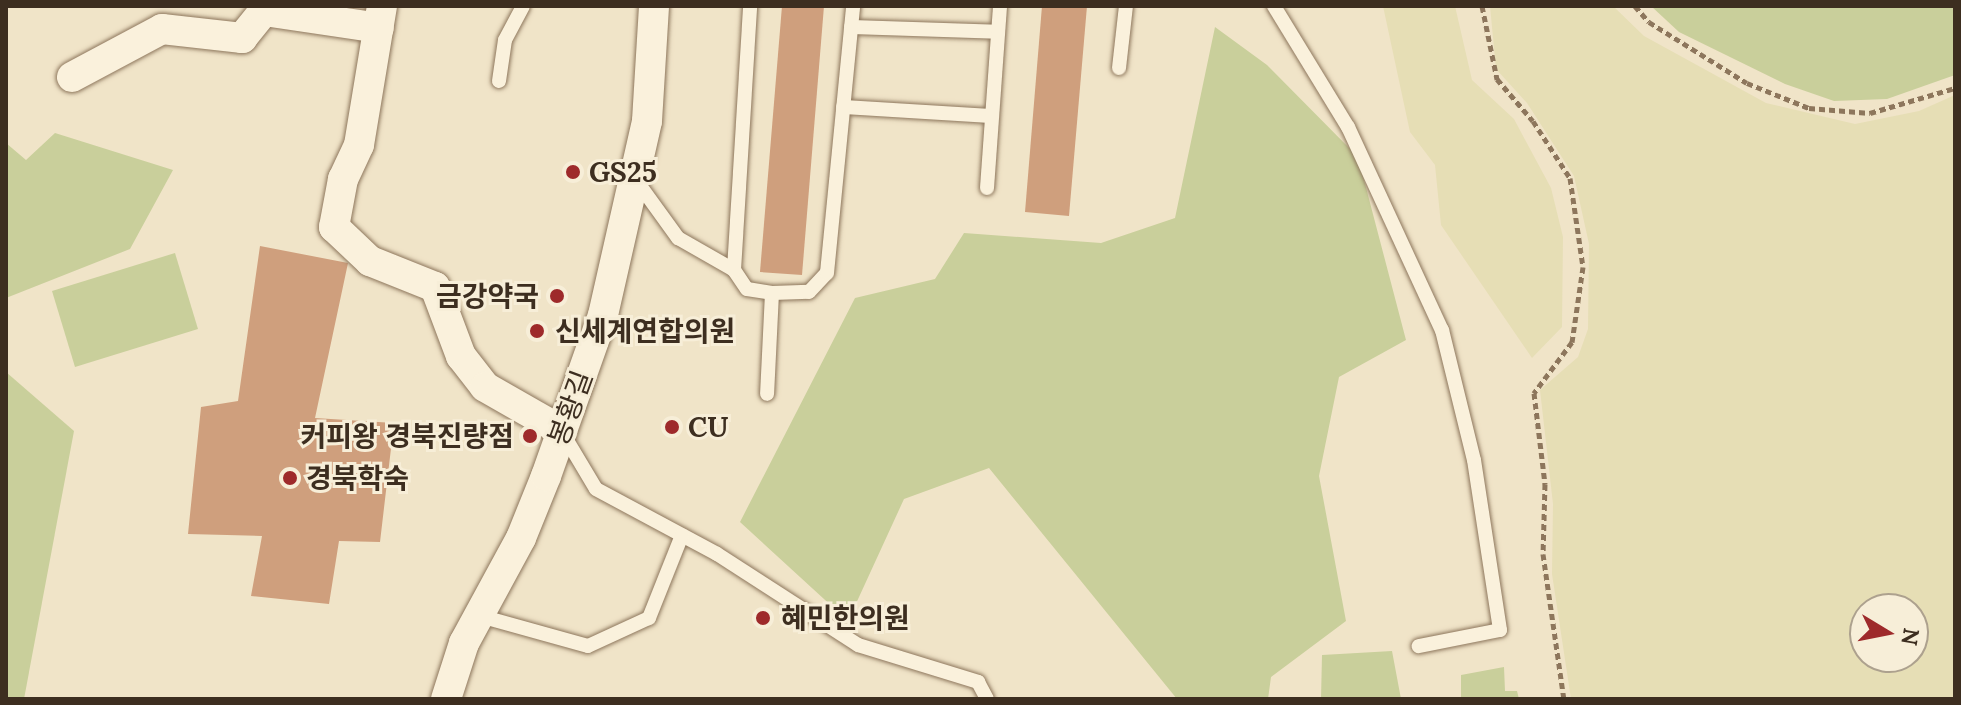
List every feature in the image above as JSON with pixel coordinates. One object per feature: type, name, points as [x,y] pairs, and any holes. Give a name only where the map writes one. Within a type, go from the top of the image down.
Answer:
[{"type":"street","name":"봉황길","points":[[446,699],[464,643],[521,538],[603,315],[647,121],[654,6]]},
{"type":"street","points":[[72,77],[162,29],[242,38],[264,11],[380,17],[359,145],[343,179],[334,227],[370,261],[435,287],[461,356],[485,387],[562,431]]},
{"type":"lane","points":[[499,81],[505,40],[523,6]]},
{"type":"lane","points":[[734,270],[750,6]]},
{"type":"lane","points":[[636,180],[678,238],[734,270],[747,289],[772,293],[809,292],[827,273],[853,6]]},
{"type":"lane","points":[[987,188],[1000,6]]},
{"type":"lane","points":[[1119,68],[1126,6]]},
{"type":"lane","points":[[1274,6],[1348,127],[1442,330],[1474,460],[1500,630],[1419,646]]},
{"type":"lane","points":[[851,27],[998,32]]},
{"type":"lane","points":[[843,107],[992,116]]},
{"type":"lane","points":[[767,394],[772,293]]},
{"type":"lane","points":[[562,431],[596,489],[682,535],[858,645],[978,682],[987,699]]},
{"type":"lane","points":[[480,616],[588,646],[649,618],[682,535]]},
{"type":"path","points":[[1482,6],[1497,79],[1533,121],[1570,178],[1583,267],[1572,342],[1534,393],[1545,484],[1543,554],[1564,699]]},
{"type":"path","points":[[1635,6],[1649,22],[1747,83],[1809,108],[1870,113],[1955,88]]},
{"type":"shaded area","points":[[1383,6],[1455,6],[1472,80],[1514,119],[1551,188],[1563,237],[1562,327],[1532,358],[1441,225],[1435,165],[1410,132]]},
{"type":"shaded area","points":[[1490,6],[1613,6],[1644,36],[1766,103],[1855,124],[1919,111],[1955,95],[1955,699],[1571,699],[1552,574],[1553,504],[1540,390],[1578,357],[1588,329],[1589,244],[1574,176],[1527,103],[1496,69]]},
{"type":"green space","points":[[1651,6],[1955,6],[1955,75],[1887,99],[1834,101],[1785,84],[1679,32]]},
{"type":"green space","points":[[1215,27],[1267,65],[1358,157],[1406,340],[1339,377],[1319,476],[1346,621],[1271,677],[1268,699],[1177,699],[989,468],[904,499],[848,621],[740,522],[855,298],[935,279],[964,233],[1101,243],[1175,218]]},
{"type":"green space","points":[[55,133],[173,170],[130,249],[6,298],[6,143],[26,160]]},
{"type":"green space","points":[[175,253],[198,329],[75,367],[52,291]]},
{"type":"green space","points":[[6,372],[74,431],[24,699],[6,699]]},
{"type":"green space","points":[[1392,651],[1401,699],[1321,699],[1322,655]]},
{"type":"green space","points":[[1504,667],[1505,691],[1517,691],[1519,699],[1461,699],[1461,675]]},
{"type":"building","points":[[782,6],[824,6],[802,275],[760,272]]},
{"type":"building","points":[[1042,6],[1087,6],[1069,216],[1025,212]]},
{"type":"building","name":"경북학숙","points":[[260,246],[348,263],[315,418],[394,423],[380,542],[339,541],[329,604],[251,596],[262,536],[188,534],[201,407],[238,401]]},
{"type":"place","name":"GS25","points":[[573,172]]},
{"type":"place","name":"금강약국","points":[[557,296]]},
{"type":"place","name":"신세계연합의원","points":[[537,331]]},
{"type":"place","name":"CU","points":[[672,427]]},
{"type":"place","name":"커피왕 경북진량점","points":[[530,436]]},
{"type":"place","name":"경북학숙","points":[[290,478]]},
{"type":"place","name":"혜민한의원","points":[[763,618]]}]
